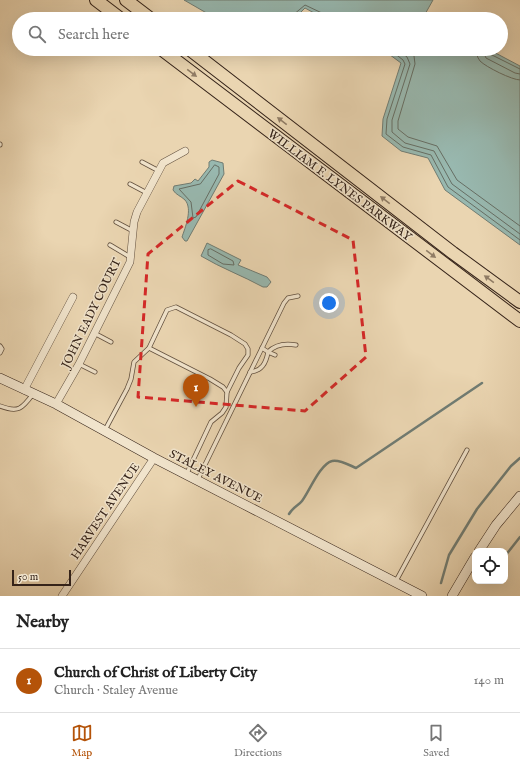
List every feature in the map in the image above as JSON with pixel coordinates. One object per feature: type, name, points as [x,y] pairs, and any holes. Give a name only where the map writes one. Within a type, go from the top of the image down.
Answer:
[{"type":"highway","points":[[96,0],[112,12]]},
{"type":"highway","points":[[126,0],[142,12]]},
{"type":"highway","name":"WILLIAM F. LYNES PARKWAY","points":[[170,56],[520,321]]},
{"type":"highway","name":"WILLIAM F. LYNES PARKWAY","points":[[199,56],[452,252],[520,302]]},
{"type":"street","name":"JOHN EADY COURT","points":[[56,404],[79,364],[130,262],[133,231],[137,212],[163,164],[185,151]]},
{"type":"street","points":[[24,390],[73,297]]},
{"type":"street","name":"STALEY AVENUE","points":[[0,378],[56,404],[154,458],[422,596]]},
{"type":"street","name":"HARVEST AVENUE","points":[[62,596],[154,458]]},
{"type":"street","points":[[480,548],[496,524],[520,496]]},
{"type":"street","points":[[452,596],[472,562]]},
{"type":"lane","points":[[142,162],[159,170]]},
{"type":"lane","points":[[130,184],[147,193]]},
{"type":"lane","points":[[116,222],[133,231]]},
{"type":"lane","points":[[110,245],[131,257]]},
{"type":"lane","points":[[198,480],[284,303],[288,298],[298,296]]},
{"type":"lane","points":[[105,431],[132,379],[134,362],[149,348],[167,310],[176,307],[231,335],[245,344],[248,349],[248,355],[239,368],[227,392],[226,407],[222,413],[211,422],[186,474]]},
{"type":"lane","points":[[94,332],[111,342]]},
{"type":"lane","points":[[250,372],[261,369],[266,361],[268,352],[273,347],[287,343],[296,344]]},
{"type":"lane","points":[[0,346],[2,349],[0,354]]},
{"type":"lane","points":[[149,348],[210,379],[223,387],[227,392]]},
{"type":"lane","points":[[262,348],[275,355]]},
{"type":"lane","points":[[79,364],[95,372]]},
{"type":"lane","points":[[0,406],[9,410],[17,410],[23,407],[33,394]]},
{"type":"lane","points":[[395,582],[467,450]]},
{"type":"highlighted area","points":[[238,181],[353,240],[366,357],[305,411],[138,397],[148,254]]},
{"type":"water","points":[[184,0],[433,0],[426,12],[312,12],[305,8],[301,12],[205,12]]},
{"type":"water","points":[[392,56],[501,56],[520,66],[520,245],[445,190],[428,158],[401,151],[382,136],[383,119],[401,63]]},
{"type":"water","points":[[212,160],[223,163],[224,174],[187,241],[185,241],[182,237],[188,218],[188,208],[185,200],[173,190],[174,186],[191,183],[195,179],[198,181],[209,167],[209,162]]},
{"type":"water","points":[[207,243],[241,260],[238,265],[267,277],[271,282],[267,287],[263,287],[201,256]]},
{"type":"waterway","points":[[289,514],[302,501],[323,467],[328,463],[338,461],[356,468],[482,383]]},
{"type":"waterway","points":[[441,583],[449,555],[477,509],[511,466],[520,458]]},
{"type":"waterway","points":[[508,552],[520,537]]},
{"type":"place","name":"Church of Christ of Liberty City","points":[[196,407]]}]
